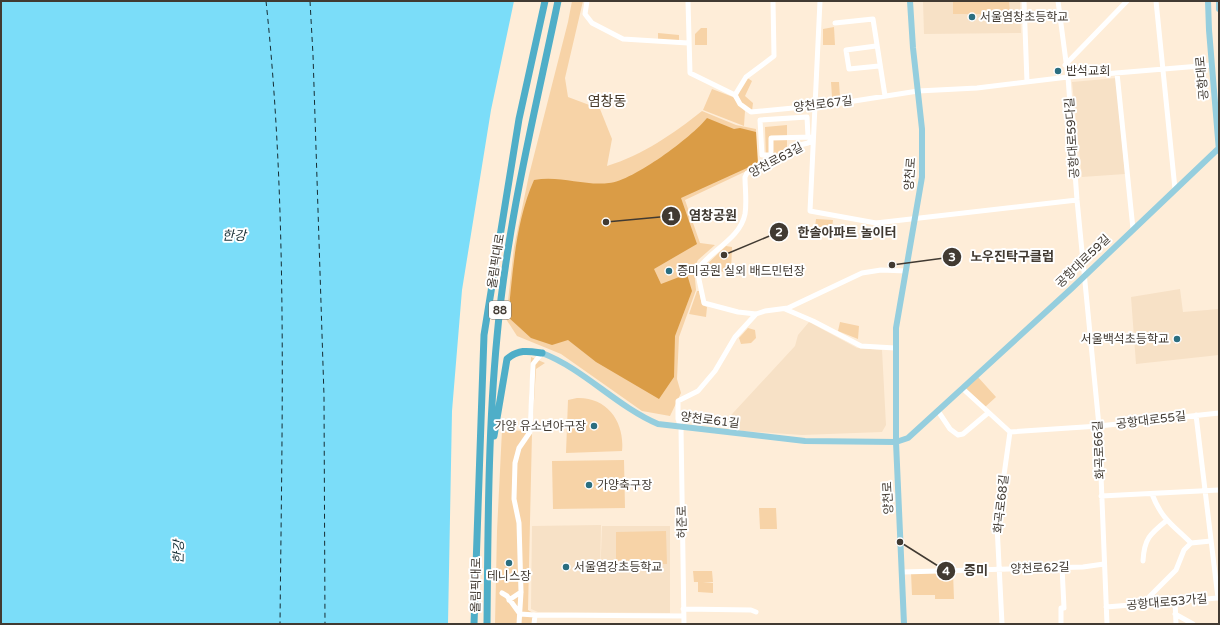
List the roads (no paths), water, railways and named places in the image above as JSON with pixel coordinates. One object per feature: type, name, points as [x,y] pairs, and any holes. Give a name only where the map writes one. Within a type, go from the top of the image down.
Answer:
[{"type":"highway","name":"올림픽대로","points":[[474,624],[484,335],[519,119],[545,1]]},
{"type":"highway","name":"올림픽대로","points":[[487,624],[488,470],[497,336],[505,268],[521,177],[558,1]]},
{"type":"highway","points":[[488,470],[502,397],[506,363],[513,354],[518,352],[531,350],[542,353]]},
{"type":"main road","name":"양천로","points":[[904,624],[903,572],[896,442],[895,348],[896,328],[922,178],[922,129],[913,48],[910,1]]},
{"type":"main road","name":"공항대로","points":[[1208,1],[1219,152]]},
{"type":"main road","points":[[1219,1],[1219,9]]},
{"type":"main road","name":"공항대로59길","points":[[896,442],[908,438],[938,411],[1084,276],[1219,148]]},
{"type":"main road","name":"양천로61길","points":[[542,353],[552,357],[586,378],[641,417],[658,424],[681,428],[805,441],[896,442]]},
{"type":"street","points":[[587,1],[585,14],[592,23],[623,39],[688,43]]},
{"type":"street","name":"양천로67길","points":[[688,1],[690,73],[735,95],[740,104],[751,112],[814,106],[918,91],[977,88],[1068,77],[1212,65]]},
{"type":"street","points":[[735,95],[746,77],[774,56],[773,1]]},
{"type":"street","points":[[820,1],[811,137],[810,211],[876,223],[1077,200]]},
{"type":"street","points":[[1024,1],[1027,82]]},
{"type":"street","name":"공항대로59다길","points":[[1058,1],[1065,65],[1068,77],[1084,276]]},
{"type":"street","points":[[1065,65],[1127,1]]},
{"type":"street","points":[[1156,1],[1175,189]]},
{"type":"street","points":[[835,23],[873,20],[884,96]]},
{"type":"street","points":[[876,46],[846,50],[849,69],[879,66]]},
{"type":"street","points":[[1118,73],[1133,229]]},
{"type":"street","points":[[807,117],[811,137],[771,138],[771,155],[762,155],[760,120],[807,117]]},
{"type":"street","points":[[790,141],[795,137]]},
{"type":"street","name":"양천로63길","points":[[811,137],[808,143],[800,145],[789,155],[747,173],[745,177],[745,214],[741,226],[732,237],[701,264],[697,270],[704,303],[738,312],[756,314],[765,310],[784,308],[862,273],[881,270],[906,271]]},
{"type":"street","name":"화곡로66길","points":[[1084,276],[1098,426],[1107,624]]},
{"type":"street","points":[[784,308],[861,346],[895,348]]},
{"type":"street","points":[[681,428],[678,419],[678,401],[698,390],[715,371],[734,337],[756,314]]},
{"type":"street","points":[[519,624],[521,592],[519,523],[514,499],[515,463],[519,448],[530,432],[533,364],[542,353]]},
{"type":"street","points":[[962,388],[1010,432]]},
{"type":"street","points":[[938,411],[950,429],[958,435],[963,434],[988,413]]},
{"type":"street","name":"공항대로55길","points":[[1010,432],[1098,426],[1219,413]]},
{"type":"street","name":"공항대로55길","points":[[1196,415],[1205,492]]},
{"type":"street","name":"허준로","points":[[681,428],[684,624]]},
{"type":"street","name":"화곡로68길","points":[[1002,624],[997,525],[1010,432]]},
{"type":"street","points":[[1102,496],[1205,492],[1219,490]]},
{"type":"street","name":"공항대로53가길","points":[[1106,607],[1218,598],[1217,569],[1211,541],[1205,492]]},
{"type":"street","points":[[1152,494],[1158,509],[1166,521],[1192,543]]},
{"type":"street","points":[[1143,561],[1144,545],[1154,530],[1166,521]]},
{"type":"street","points":[[1149,604],[1149,597],[1176,570],[1184,550],[1192,543],[1211,541]]},
{"type":"street","name":"양천로62길","points":[[903,572],[1083,567],[1104,564]]},
{"type":"street","points":[[1061,624],[1061,608],[1064,608],[1062,567]]},
{"type":"street","points":[[510,600],[521,592]]},
{"type":"street","points":[[502,593],[510,600],[520,614]]},
{"type":"street","points":[[1175,601],[1176,624]]},
{"type":"street","points":[[684,609],[756,612]]},
{"type":"street","points":[[520,614],[684,616]]},
{"type":"street","points":[[1175,614],[1193,624]]},
{"type":"street","points":[[534,624],[535,615]]},
{"type":"water","name":"한강","points":[[1,1],[514,1],[491,110],[462,290],[452,411],[448,624],[1,624]]},
{"type":"place","name":"서울염창초등학교","points":[[972,17]]},
{"type":"place","name":"반석교회","points":[[1058,71]]},
{"type":"place","name":"염창공원","points":[[606,222]]},
{"type":"place","name":"한솔아파트 놀이터","points":[[724,255]]},
{"type":"place","name":"노우진탁구클럽","points":[[892,265]]},
{"type":"place","name":"증미공원 실외 배드민턴장","points":[[669,271]]},
{"type":"place","name":"서울백석초등학교","points":[[1177,339]]},
{"type":"place","name":"가양 유소년야구장","points":[[594,426]]},
{"type":"place","name":"가양축구장","points":[[589,485]]},
{"type":"place","name":"증미","points":[[900,542]]},
{"type":"place","name":"테니스장","points":[[509,563]]},
{"type":"place","name":"서울염강초등학교","points":[[566,567]]},
{"type":"district","name":"염창동","points":[[607,101]]}]
